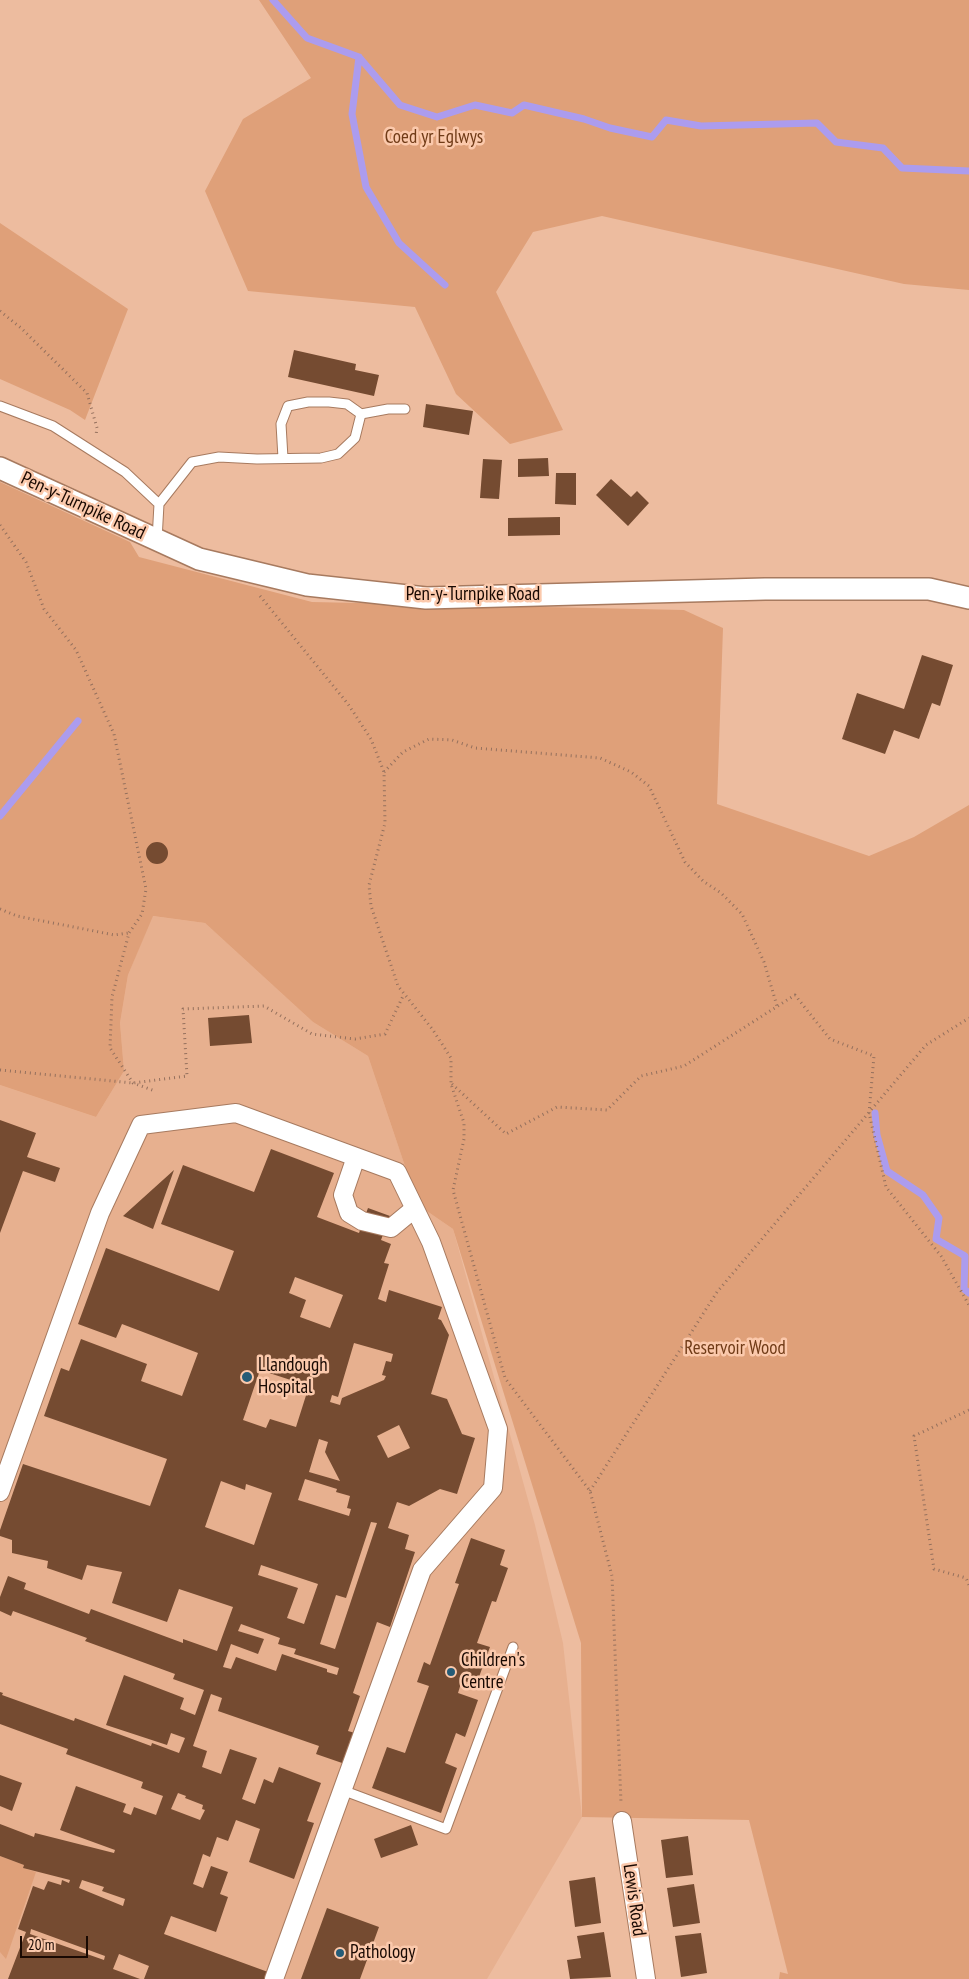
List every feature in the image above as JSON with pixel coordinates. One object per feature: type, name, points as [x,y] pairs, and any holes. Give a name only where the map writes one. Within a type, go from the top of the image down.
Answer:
[{"type":"street","name":"Pen-y-Turnpike Road","points":[[0,468],[199,559],[307,585],[426,598],[765,589],[929,589],[969,598]]},
{"type":"street","points":[[0,1492],[100,1213],[141,1125],[236,1113],[396,1172],[430,1242],[498,1429],[497,1460],[493,1488],[422,1570],[274,1979]]},
{"type":"street","points":[[356,1157],[343,1195],[349,1213],[362,1220],[391,1228],[414,1208]]},
{"type":"street","name":"Lewis Road","points":[[622,1820],[646,1979]]},
{"type":"lane","points":[[283,458],[281,424],[288,406],[308,402],[329,402],[347,404],[361,414],[388,408],[405,409]]},
{"type":"lane","points":[[0,406],[54,426],[124,472],[159,504]]},
{"type":"lane","points":[[157,540],[159,504],[192,462],[218,456],[257,459],[321,458],[338,454],[354,438],[361,414]]},
{"type":"lane","points":[[342,1790],[446,1829],[513,1647]]},
{"type":"path","points":[[0,311],[21,328],[86,393],[97,428],[91,450]]},
{"type":"path","points":[[0,525],[26,562],[44,609],[76,650],[114,734],[146,889],[142,914],[129,933],[112,997],[110,1048],[133,1083],[155,1091]]},
{"type":"path","points":[[254,588],[348,704],[371,739],[384,772],[385,823],[369,885],[377,925],[390,966],[404,994],[434,1030],[451,1058],[451,1084],[464,1123],[464,1139],[453,1190],[506,1378],[590,1491],[612,1576],[622,1820]]},
{"type":"path","points":[[384,772],[403,752],[429,739],[452,740],[475,748],[600,758],[631,772],[650,786],[685,862],[703,881],[721,893],[742,914],[764,962],[777,1006]]},
{"type":"path","points":[[0,908],[17,916],[114,935],[129,933]]},
{"type":"path","points":[[0,1070],[133,1083],[187,1076],[183,1009],[264,1006],[312,1034],[355,1039],[385,1034],[404,994]]},
{"type":"path","points":[[451,1084],[506,1134],[557,1107],[607,1110],[641,1076],[684,1066],[795,995],[830,1039],[874,1056],[869,1113],[886,1187],[941,1256],[969,1305]]},
{"type":"path","points":[[590,1491],[716,1292],[926,1045],[969,1018]]},
{"type":"path","points":[[969,1410],[914,1436],[934,1569],[966,1578],[969,1585]]},
{"type":"shaded area","name":"Llandough Hospital","points":[[152,916],[205,923],[313,1022],[368,1056],[418,1205],[453,1229],[535,1525],[563,1643],[582,1817],[487,1979],[0,1979],[0,1085],[96,1117],[124,1071],[120,1023],[128,975]]},
{"type":"green space","name":"Coed yr Eglwys","points":[[259,0],[969,0],[969,290],[904,284],[602,216],[533,232],[496,292],[563,430],[510,444],[456,394],[415,307],[248,291],[205,191],[243,119],[311,78]]},
{"type":"green space","points":[[0,223],[128,309],[85,420],[70,410],[0,379]]},
{"type":"green space","name":"Reservoir Wood","points":[[0,482],[130,542],[139,557],[312,602],[684,610],[723,628],[717,804],[869,856],[914,837],[969,805],[969,1979],[779,1979],[780,1972],[788,1974],[749,1820],[582,1817],[581,1643],[453,1229],[418,1205],[368,1056],[313,1022],[205,923],[153,916],[128,975],[120,1023],[124,1071],[96,1117],[0,1085]]},
{"type":"green space","points":[[0,1856],[24,1865],[23,1868],[36,1872],[6,1959],[0,1952]]},
{"type":"building","points":[[294,350],[356,364],[355,370],[379,375],[374,396],[288,377]]},
{"type":"building","points":[[426,404],[473,411],[469,435],[423,427]]},
{"type":"building","points":[[548,458],[549,476],[518,477],[518,459]]},
{"type":"building","points":[[483,459],[502,460],[499,499],[480,498]]},
{"type":"building","points":[[556,473],[576,473],[576,505],[555,504]]},
{"type":"building","points":[[611,479],[631,497],[637,491],[649,503],[628,526],[596,495]]},
{"type":"building","points":[[560,517],[560,535],[508,536],[508,518]]},
{"type":"building","points":[[922,655],[953,665],[940,706],[932,703],[919,739],[894,730],[885,754],[842,739],[857,693],[904,709]]},
{"type":"building","points":[[153,842],[161,842],[168,849],[168,857],[161,864],[153,864],[146,857],[146,849]]},
{"type":"building","points":[[249,1015],[252,1043],[210,1046],[208,1018]]},
{"type":"building","points":[[0,1120],[36,1133],[27,1157],[60,1168],[55,1182],[23,1171],[0,1233]]},
{"type":"building","points":[[271,1149],[334,1173],[317,1217],[359,1233],[368,1208],[390,1216],[381,1240],[391,1244],[384,1263],[389,1264],[378,1299],[386,1302],[389,1290],[442,1307],[438,1319],[441,1320],[449,1335],[431,1394],[447,1399],[462,1434],[475,1438],[457,1494],[440,1489],[409,1506],[397,1502],[388,1528],[409,1535],[405,1549],[415,1552],[390,1627],[377,1622],[353,1693],[360,1696],[348,1731],[355,1733],[345,1764],[316,1754],[319,1746],[218,1711],[222,1698],[211,1694],[193,1746],[207,1751],[202,1767],[221,1774],[230,1749],[257,1758],[242,1799],[255,1804],[264,1779],[273,1783],[279,1767],[321,1783],[307,1821],[314,1823],[294,1879],[249,1862],[260,1829],[236,1820],[228,1841],[217,1837],[210,1857],[203,1854],[193,1884],[203,1888],[211,1866],[228,1872],[220,1894],[228,1897],[216,1932],[171,1916],[164,1934],[268,1972],[265,1979],[144,1979],[149,1966],[119,1954],[113,1969],[140,1979],[8,1979],[26,1932],[18,1929],[33,1886],[44,1890],[48,1881],[61,1885],[62,1880],[69,1883],[70,1880],[23,1868],[24,1865],[0,1856],[0,1824],[34,1837],[35,1833],[114,1853],[115,1850],[60,1830],[76,1786],[126,1804],[123,1812],[131,1815],[134,1807],[156,1815],[163,1796],[141,1788],[143,1782],[66,1754],[68,1749],[0,1724],[0,1692],[3,1693],[2,1695],[74,1721],[75,1718],[151,1746],[152,1743],[179,1753],[185,1738],[171,1733],[167,1745],[106,1725],[124,1675],[184,1698],[180,1709],[195,1715],[204,1690],[173,1679],[175,1674],[85,1641],[87,1638],[13,1611],[11,1616],[0,1611],[0,1597],[8,1576],[26,1583],[24,1589],[89,1614],[91,1609],[183,1643],[183,1639],[217,1651],[233,1607],[179,1589],[167,1622],[112,1603],[122,1572],[87,1565],[82,1580],[47,1568],[48,1561],[12,1553],[12,1540],[0,1536],[0,1530],[23,1464],[150,1506],[167,1459],[44,1416],[61,1368],[69,1371],[81,1339],[147,1364],[141,1381],[182,1396],[198,1353],[122,1324],[116,1338],[78,1324],[106,1248],[219,1291],[234,1251],[161,1224],[183,1165],[254,1192]],"holes":[[[295,1277],[343,1295],[330,1328],[300,1317],[306,1300],[289,1293]],[[354,1343],[393,1354],[391,1362],[386,1361],[382,1375],[386,1376],[384,1380],[342,1398],[340,1405],[330,1402],[332,1395],[338,1397]],[[260,1370],[309,1386],[296,1427],[270,1419],[266,1428],[243,1420]],[[399,1425],[410,1448],[388,1458],[377,1436]],[[319,1439],[328,1442],[325,1452],[340,1481],[309,1472]],[[305,1479],[337,1489],[336,1492],[350,1496],[347,1508],[351,1509],[349,1516],[298,1500]],[[221,1481],[245,1490],[246,1484],[272,1493],[254,1545],[205,1527]],[[371,1522],[377,1523],[335,1649],[320,1644],[336,1595],[346,1598]],[[261,1565],[318,1584],[304,1624],[287,1618],[298,1588],[258,1575]],[[241,1624],[280,1638],[278,1644],[296,1649],[294,1654],[339,1668],[337,1675],[327,1672],[327,1669],[282,1654],[276,1671],[236,1657],[231,1669],[223,1667],[231,1644],[258,1654],[264,1639],[238,1631]],[[178,1793],[203,1805],[202,1809],[205,1810],[200,1820],[171,1809]],[[82,1880],[104,1887],[102,1891],[125,1899],[123,1906],[79,1888]],[[31,1929],[105,1956],[104,1960],[30,1934]]]},
{"type":"building","points":[[174,1170],[153,1229],[123,1216]]},
{"type":"building","name":"Children's Centre","points":[[471,1538],[505,1550],[500,1565],[508,1568],[496,1602],[492,1601],[477,1643],[490,1647],[476,1685],[462,1680],[458,1693],[478,1700],[465,1737],[456,1733],[445,1763],[457,1768],[441,1813],[372,1788],[387,1747],[405,1753],[429,1686],[417,1682],[424,1662],[430,1665],[459,1584],[455,1583]]},
{"type":"building","points":[[0,1775],[22,1783],[12,1811],[0,1806]]},
{"type":"building","points":[[411,1825],[418,1845],[381,1858],[374,1839]]},
{"type":"building","points":[[688,1836],[693,1875],[666,1878],[661,1840]]},
{"type":"building","points":[[595,1877],[601,1923],[575,1927],[569,1881]]},
{"type":"building","points":[[694,1884],[700,1923],[673,1927],[667,1888]]},
{"type":"building","name":"Pathology","points":[[327,1908],[379,1927],[360,1979],[301,1979]]},
{"type":"building","points":[[604,1932],[611,1977],[570,1979],[567,1960],[581,1958],[577,1936]]},
{"type":"building","points":[[701,1933],[707,1973],[681,1977],[675,1936]]},
{"type":"waterway","points":[[273,0],[307,38],[359,57],[400,105],[437,117],[475,105],[512,113],[524,105],[652,137],[666,120],[701,126],[817,123],[836,142],[883,148],[902,168],[969,171]]},
{"type":"waterway","points":[[359,57],[352,114],[366,187],[399,243],[445,285]]},
{"type":"waterway","points":[[0,816],[78,721]]},
{"type":"waterway","points":[[875,1113],[877,1135],[887,1171],[923,1195],[939,1218],[936,1239],[965,1256],[964,1289],[969,1293]]},
{"type":"place","name":"Llandough Hospital","points":[[247,1377]]},
{"type":"place","name":"Children's Centre","points":[[451,1672]]},
{"type":"place","name":"Pathology","points":[[340,1953]]}]
